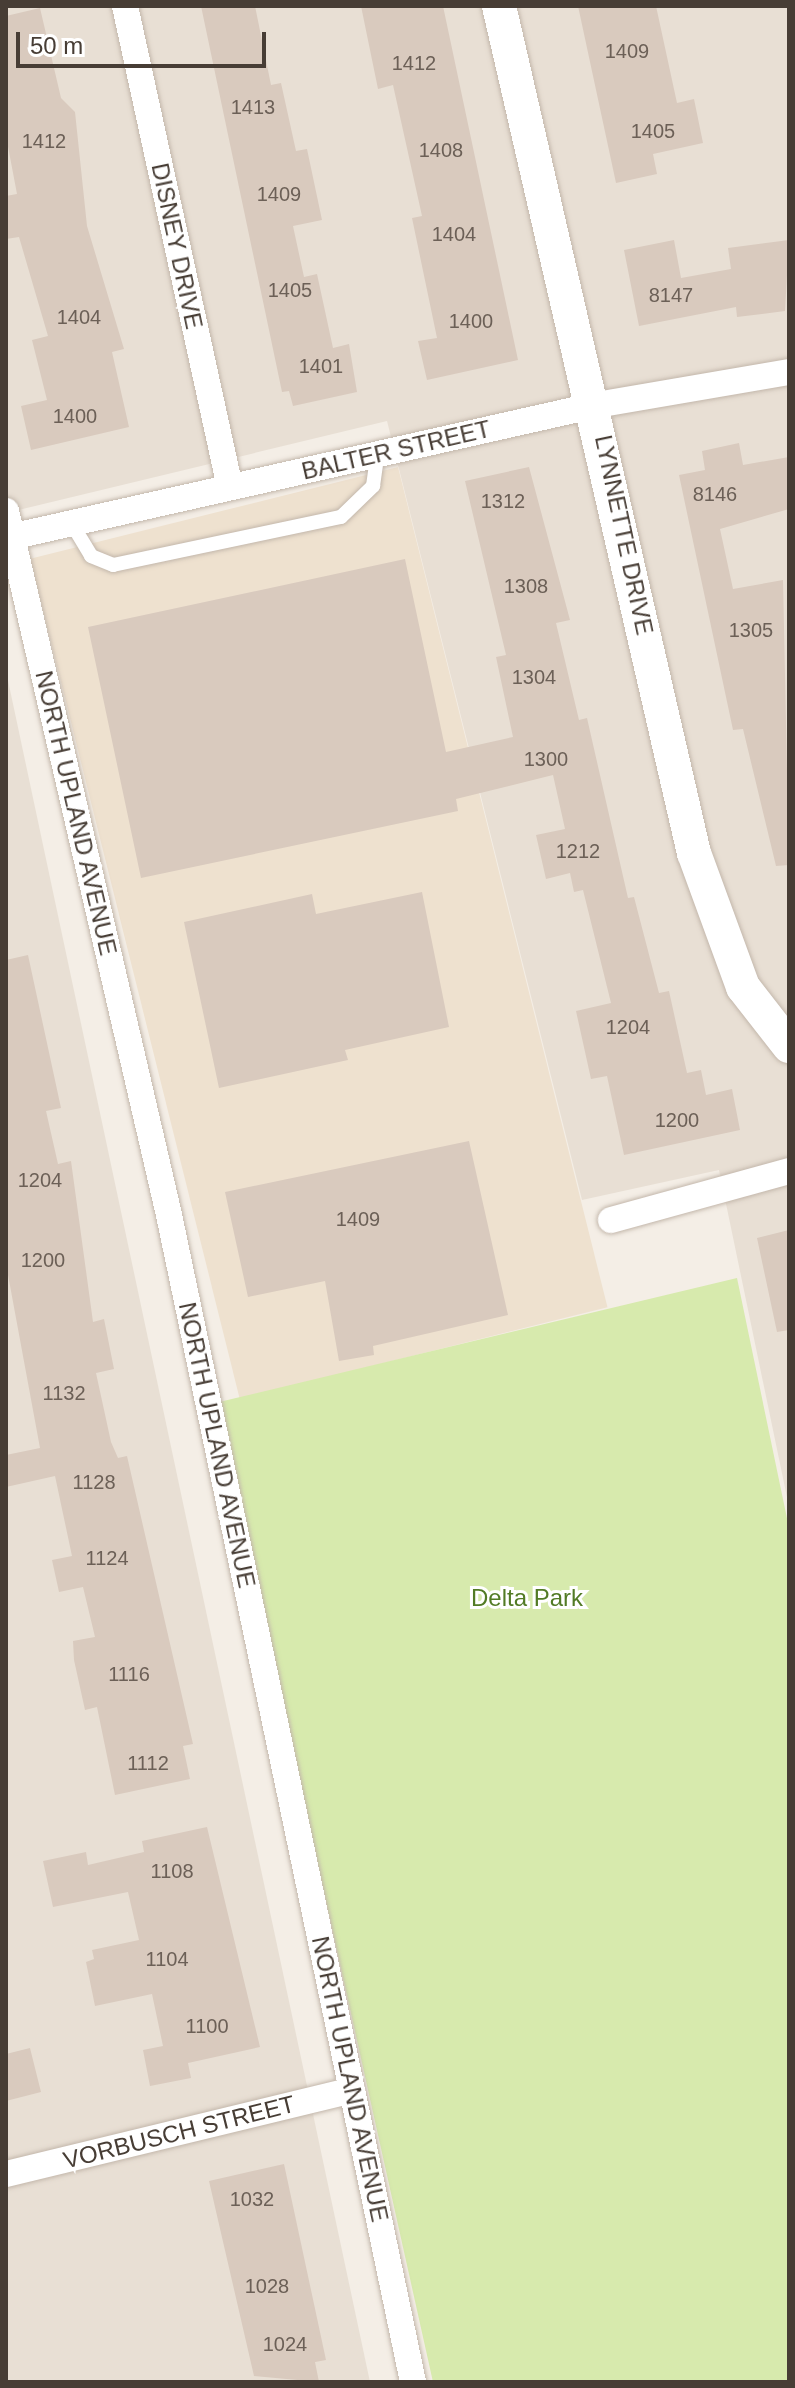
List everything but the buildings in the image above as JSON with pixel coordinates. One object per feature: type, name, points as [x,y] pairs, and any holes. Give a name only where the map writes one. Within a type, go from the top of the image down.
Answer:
[{"type":"street","name":"DISNEY DRIVE","points":[[125,6],[230,486]]},
{"type":"street","name":"LYNNETTE DRIVE","points":[[499,6],[596,405],[694,853],[743,987],[789,1046]]},
{"type":"street","name":"BALTER STREET","points":[[9,538],[596,405],[789,372]]},
{"type":"street","name":"NORTH UPLAND AVENUE","points":[[6,511],[9,538],[169,1215],[413,2382]]},
{"type":"street","points":[[611,1220],[789,1171]]},
{"type":"street","name":"VORBUSCH STREET","points":[[6,2174],[352,2090]]},
{"type":"lane","points":[[72,524],[91,556],[113,565],[341,517],[373,486],[377,456]]},
{"type":"shaded area","points":[[6,6],[789,6],[789,1507],[719,1170],[582,1200],[387,421],[6,513]]},
{"type":"shaded area","points":[[398,467],[608,1307],[240,1399],[30,559]]},
{"type":"shaded area","points":[[6,671],[370,2382],[6,2382]]},
{"type":"green space","name":"Delta Park","points":[[737,1278],[789,1528],[789,2382],[433,2382],[215,1403]]}]
